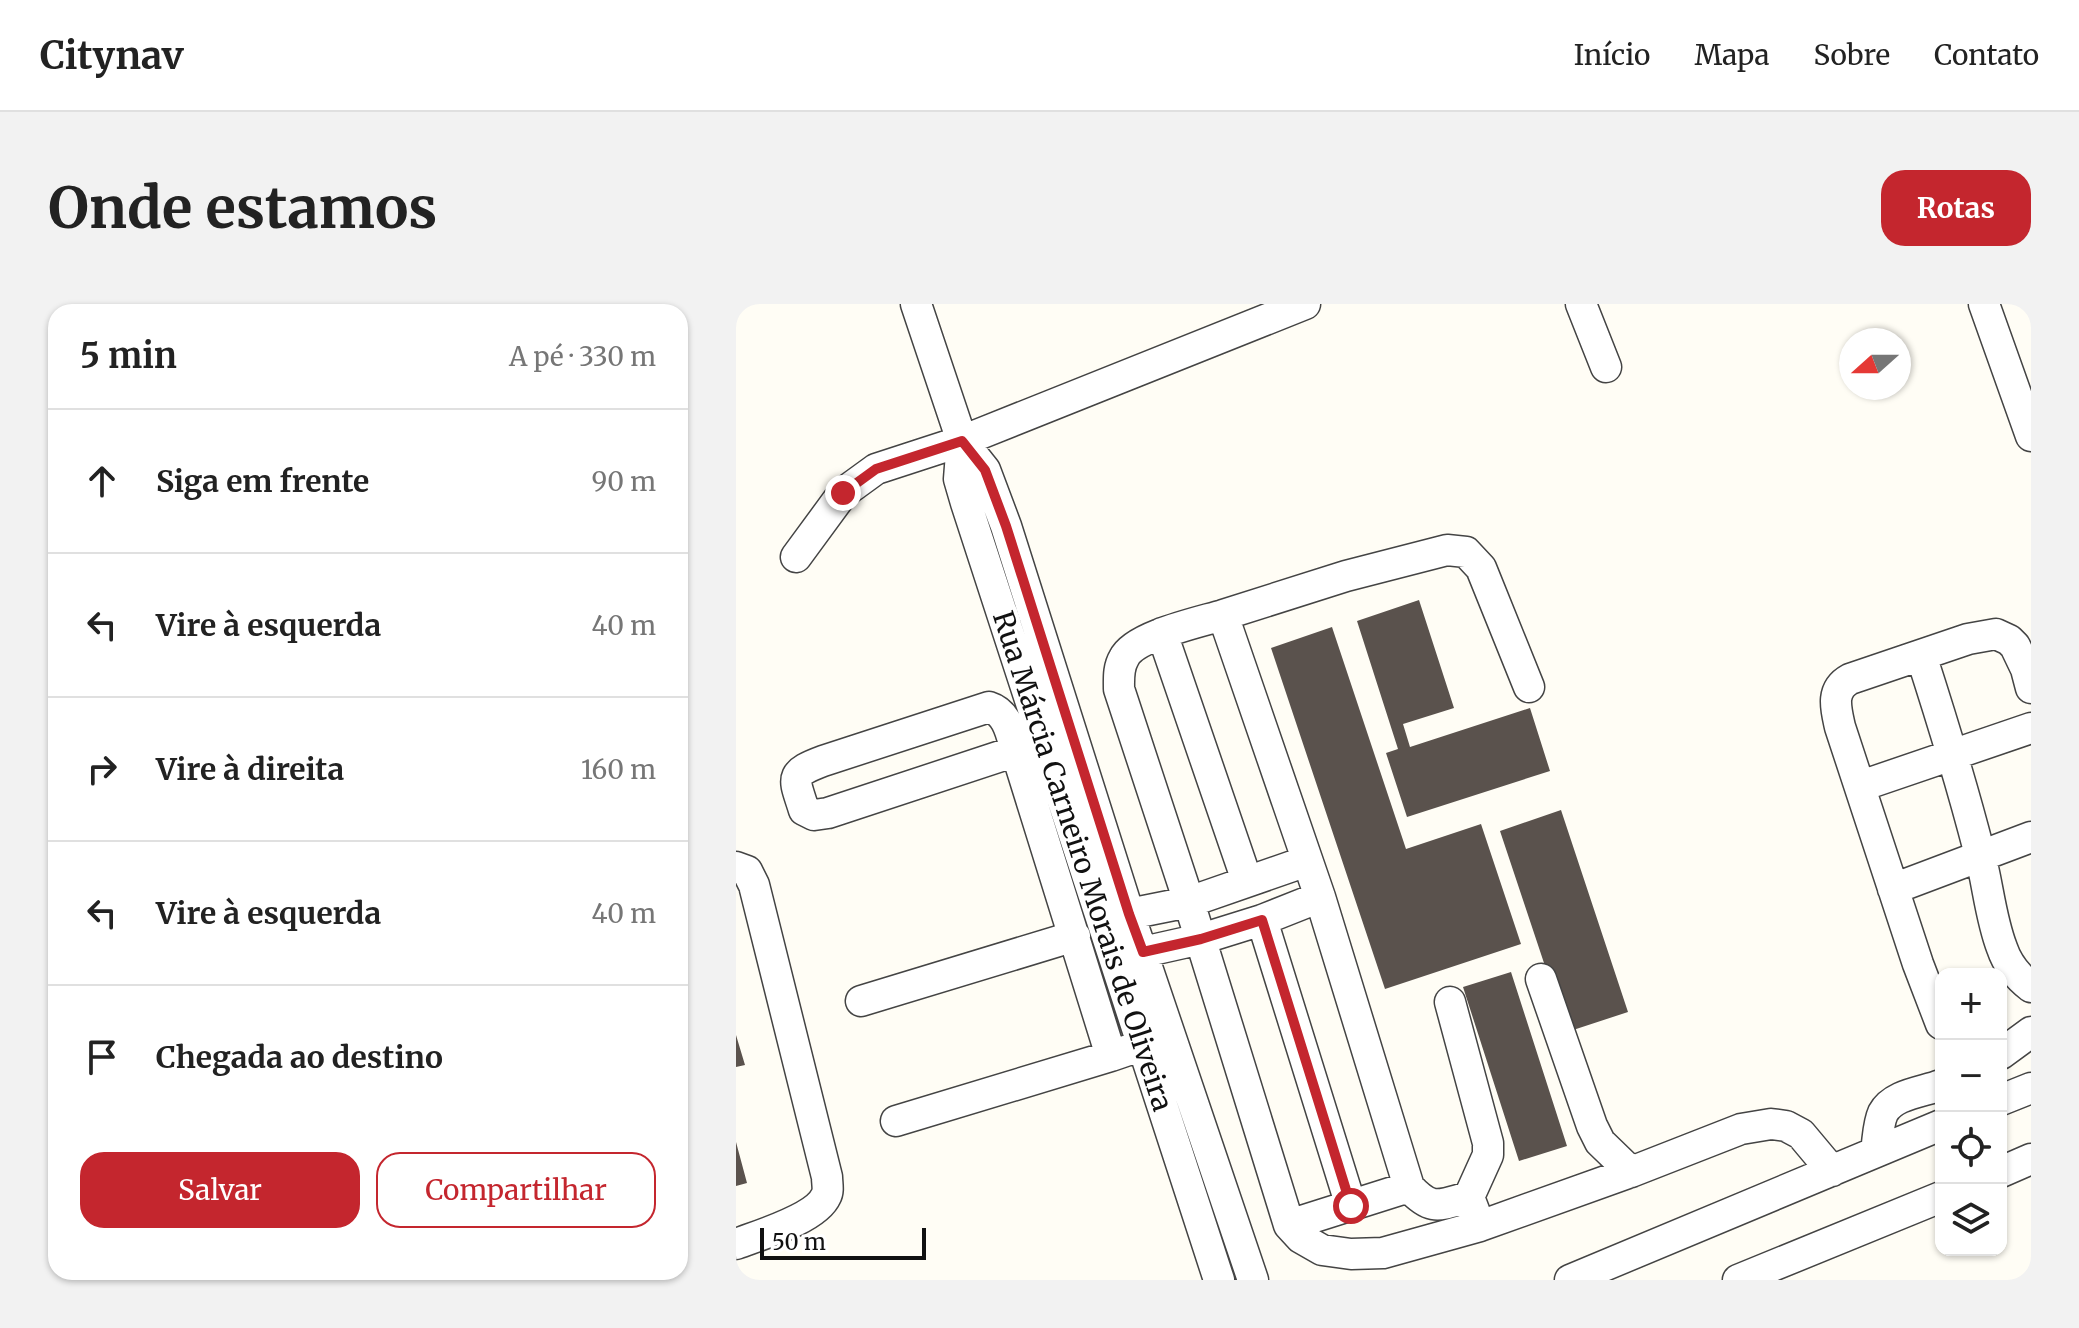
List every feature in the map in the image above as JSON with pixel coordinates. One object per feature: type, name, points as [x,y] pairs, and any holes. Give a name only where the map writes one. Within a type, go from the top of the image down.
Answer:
[{"type":"street","name":"Rua Márcia Carneiro Morais de Oliveira","points":[[916,304],[962,441],[985,470],[1006,526],[1129,914],[1253,1280]]},
{"type":"street","points":[[796,557],[843,493],[876,469],[962,441],[1305,304]]},
{"type":"street","points":[[1581,304],[1606,367]]},
{"type":"street","points":[[1984,304],[2029,424]]},
{"type":"street","name":"Rua Márcia Carneiro Morais de Oliveira","points":[[962,441],[959,479],[966,503],[1219,1280]]},
{"type":"street","points":[[1529,687],[1481,568],[1466,552],[1447,550],[1346,576],[1162,633],[1133,646],[1125,655],[1119,669],[1119,689],[1201,939],[1289,1225],[1301,1238],[1322,1250],[1351,1254],[1383,1253],[1474,1210],[1741,1129],[1771,1124],[1786,1126],[1801,1134],[1832,1171]]},
{"type":"street","points":[[1223,615],[1320,897],[1409,1187],[1421,1200],[1430,1204],[1474,1210]]},
{"type":"street","points":[[1162,633],[1247,881]]},
{"type":"street","points":[[1935,1008],[1840,727],[1835,702],[1839,688],[1850,679],[1968,639],[1990,635],[2009,640],[2019,653],[2031,688]]},
{"type":"street","points":[[1921,655],[1980,855],[2002,949],[2011,966],[2031,987]]},
{"type":"street","points":[[1016,751],[814,815],[804,810],[795,782],[798,773],[806,767],[989,707],[997,709],[1005,718],[1016,751],[1111,1056]]},
{"type":"street","points":[[1861,786],[2031,728]]},
{"type":"street","points":[[1893,889],[2031,837]]},
{"type":"street","points":[[1129,914],[1189,902],[1307,861]]},
{"type":"street","points":[[736,867],[747,871],[754,885],[827,1177],[827,1195],[816,1209],[799,1219],[736,1244]]},
{"type":"street","points":[[1143,952],[1201,939],[1320,897]]},
{"type":"street","points":[[1262,920],[1351,1206]]},
{"type":"street","points":[[861,1001],[1075,936]]},
{"type":"street","points":[[1541,979],[1592,1126],[1600,1142],[1623,1164]]},
{"type":"street","points":[[1450,1002],[1488,1143],[1488,1155],[1474,1210]]},
{"type":"street","points":[[2007,1050],[2031,1032]]},
{"type":"street","points":[[896,1121],[1143,1045]]},
{"type":"street","points":[[1876,1151],[1881,1120],[1887,1108],[1907,1096],[1935,1087]]},
{"type":"street","points":[[2007,1098],[2031,1088]]},
{"type":"street","points":[[1570,1280],[1935,1127]]},
{"type":"street","points":[[1289,1225],[1409,1187]]},
{"type":"street","points":[[1738,1280],[1935,1199]]},
{"type":"building","points":[[1419,600],[1454,708],[1403,724],[1410,747],[1530,708],[1550,771],[1407,817],[1386,753],[1398,749],[1357,621]]},
{"type":"building","points":[[1332,627],[1406,849],[1481,824],[1521,944],[1385,989],[1271,648]]},
{"type":"building","points":[[1561,810],[1628,1012],[1567,1032],[1500,831]]},
{"type":"building","points":[[1511,972],[1567,1146],[1519,1161],[1463,987]]},
{"type":"building","points":[[736,1035],[745,1065],[736,1067]]},
{"type":"building","points":[[736,1142],[747,1183],[736,1186]]},
{"type":"route","points":[[843,493],[876,469],[962,441],[985,470],[1006,526],[1143,952],[1201,939],[1262,920],[1351,1206]]}]
